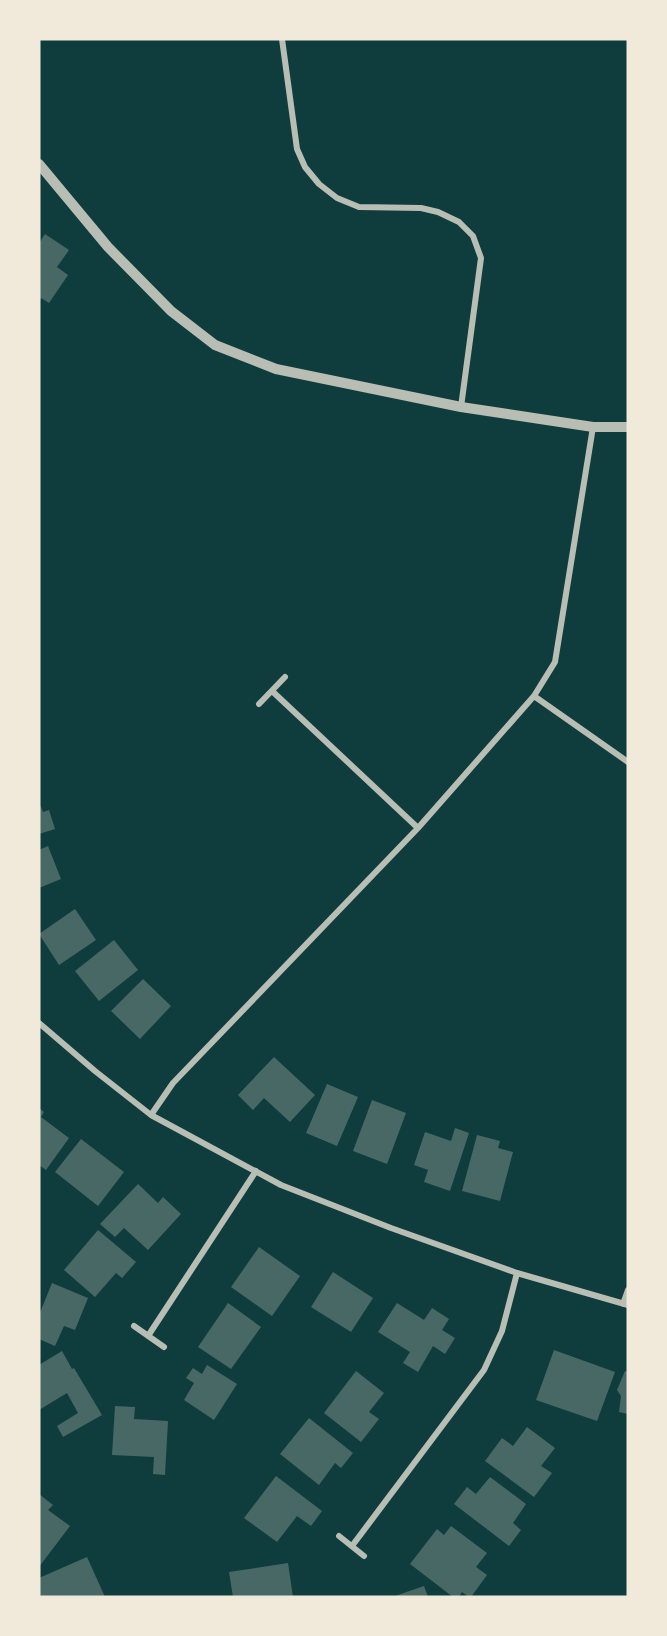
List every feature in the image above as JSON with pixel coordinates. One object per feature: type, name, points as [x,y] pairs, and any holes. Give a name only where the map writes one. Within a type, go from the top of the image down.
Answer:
[{"type":"street","points":[[282,39],[297,149],[305,167],[319,184],[337,198],[359,207],[421,208],[438,212],[459,222],[473,236],[481,258],[461,407]]},
{"type":"street","points":[[39,164],[108,247],[171,311],[215,345],[276,369],[461,407],[593,427],[628,428]]},
{"type":"street","points":[[151,1115],[173,1083],[418,828],[534,696],[555,662],[593,427]]},
{"type":"street","points":[[259,704],[285,677]]},
{"type":"street","points":[[272,691],[418,828]]},
{"type":"street","points":[[534,696],[628,762]]},
{"type":"street","points":[[39,1023],[151,1115],[281,1185],[517,1274],[626,1305],[628,1290]]},
{"type":"street","points":[[148,1336],[256,1171]]},
{"type":"street","points":[[352,1546],[484,1370],[502,1330],[517,1274]]},
{"type":"street","points":[[134,1326],[164,1347]]},
{"type":"street","points":[[339,1536],[364,1556]]},
{"type":"building","points":[[45,234],[69,250],[57,267],[68,275],[49,303],[41,298],[39,302],[39,243]]},
{"type":"building","points":[[39,802],[43,812],[49,810],[55,829],[39,834]]},
{"type":"building","points":[[48,846],[61,879],[39,888],[39,850]]},
{"type":"building","points":[[75,909],[96,940],[59,965],[39,934]]},
{"type":"building","points":[[114,940],[138,970],[99,1001],[75,971]]},
{"type":"building","points":[[143,979],[171,1006],[140,1039],[111,1011]]},
{"type":"building","points":[[274,1057],[315,1095],[290,1122],[264,1098],[253,1110],[238,1095]]},
{"type":"building","points":[[327,1084],[358,1097],[337,1146],[306,1133]]},
{"type":"building","points":[[372,1100],[406,1113],[387,1164],[353,1151]]},
{"type":"building","points":[[39,1108],[44,1112],[41,1117],[69,1138],[46,1170],[39,1165]]},
{"type":"building","points":[[455,1128],[469,1133],[450,1191],[424,1182],[428,1170],[414,1165],[425,1132],[451,1141]]},
{"type":"building","points":[[477,1135],[500,1141],[498,1148],[513,1152],[500,1201],[462,1191]]},
{"type":"building","points":[[81,1139],[124,1172],[98,1206],[55,1172]]},
{"type":"building","points":[[138,1184],[158,1203],[163,1197],[181,1214],[148,1250],[124,1228],[115,1237],[100,1224]]},
{"type":"building","points":[[98,1230],[136,1262],[122,1278],[116,1273],[95,1297],[64,1270]]},
{"type":"building","points":[[259,1247],[300,1276],[272,1316],[231,1287]]},
{"type":"building","points":[[333,1272],[373,1298],[351,1332],[311,1307]]},
{"type":"building","points":[[52,1283],[88,1298],[75,1330],[64,1326],[55,1346],[39,1339],[39,1315]]},
{"type":"building","points":[[228,1303],[261,1327],[231,1369],[198,1347]]},
{"type":"building","points":[[397,1303],[424,1320],[432,1308],[449,1319],[442,1330],[455,1338],[445,1354],[433,1346],[418,1372],[403,1363],[410,1352],[378,1332]]},
{"type":"building","points":[[554,1350],[615,1372],[597,1421],[536,1400]]},
{"type":"building","points":[[62,1351],[102,1415],[63,1437],[57,1426],[78,1413],[67,1393],[39,1410],[39,1365]]},
{"type":"building","points":[[207,1365],[237,1384],[214,1420],[184,1400],[194,1383],[186,1378],[193,1368],[202,1374]]},
{"type":"building","points":[[356,1371],[384,1393],[369,1412],[379,1419],[361,1442],[324,1413]]},
{"type":"building","points":[[625,1371],[628,1372],[628,1414],[619,1412],[621,1396],[617,1390]]},
{"type":"building","points":[[115,1406],[135,1407],[134,1419],[168,1421],[165,1475],[153,1474],[154,1457],[112,1455]]},
{"type":"building","points":[[309,1418],[353,1453],[341,1468],[335,1463],[319,1485],[280,1454]]},
{"type":"building","points":[[527,1427],[555,1448],[541,1466],[552,1473],[534,1497],[485,1461],[502,1438],[513,1446]]},
{"type":"building","points":[[276,1476],[322,1511],[311,1526],[297,1516],[277,1542],[244,1518]]},
{"type":"building","points":[[490,1477],[526,1504],[513,1523],[521,1530],[509,1546],[454,1504],[467,1487],[476,1494]]},
{"type":"building","points":[[39,1494],[53,1505],[48,1510],[70,1526],[39,1567]]},
{"type":"building","points":[[451,1526],[487,1553],[476,1567],[487,1575],[471,1597],[462,1592],[459,1597],[453,1597],[410,1564],[437,1529],[444,1535]]},
{"type":"building","points":[[87,1557],[105,1597],[39,1597],[39,1578]]},
{"type":"building","points":[[288,1563],[293,1597],[233,1597],[229,1572]]},
{"type":"building","points":[[424,1586],[428,1597],[392,1597]]}]
